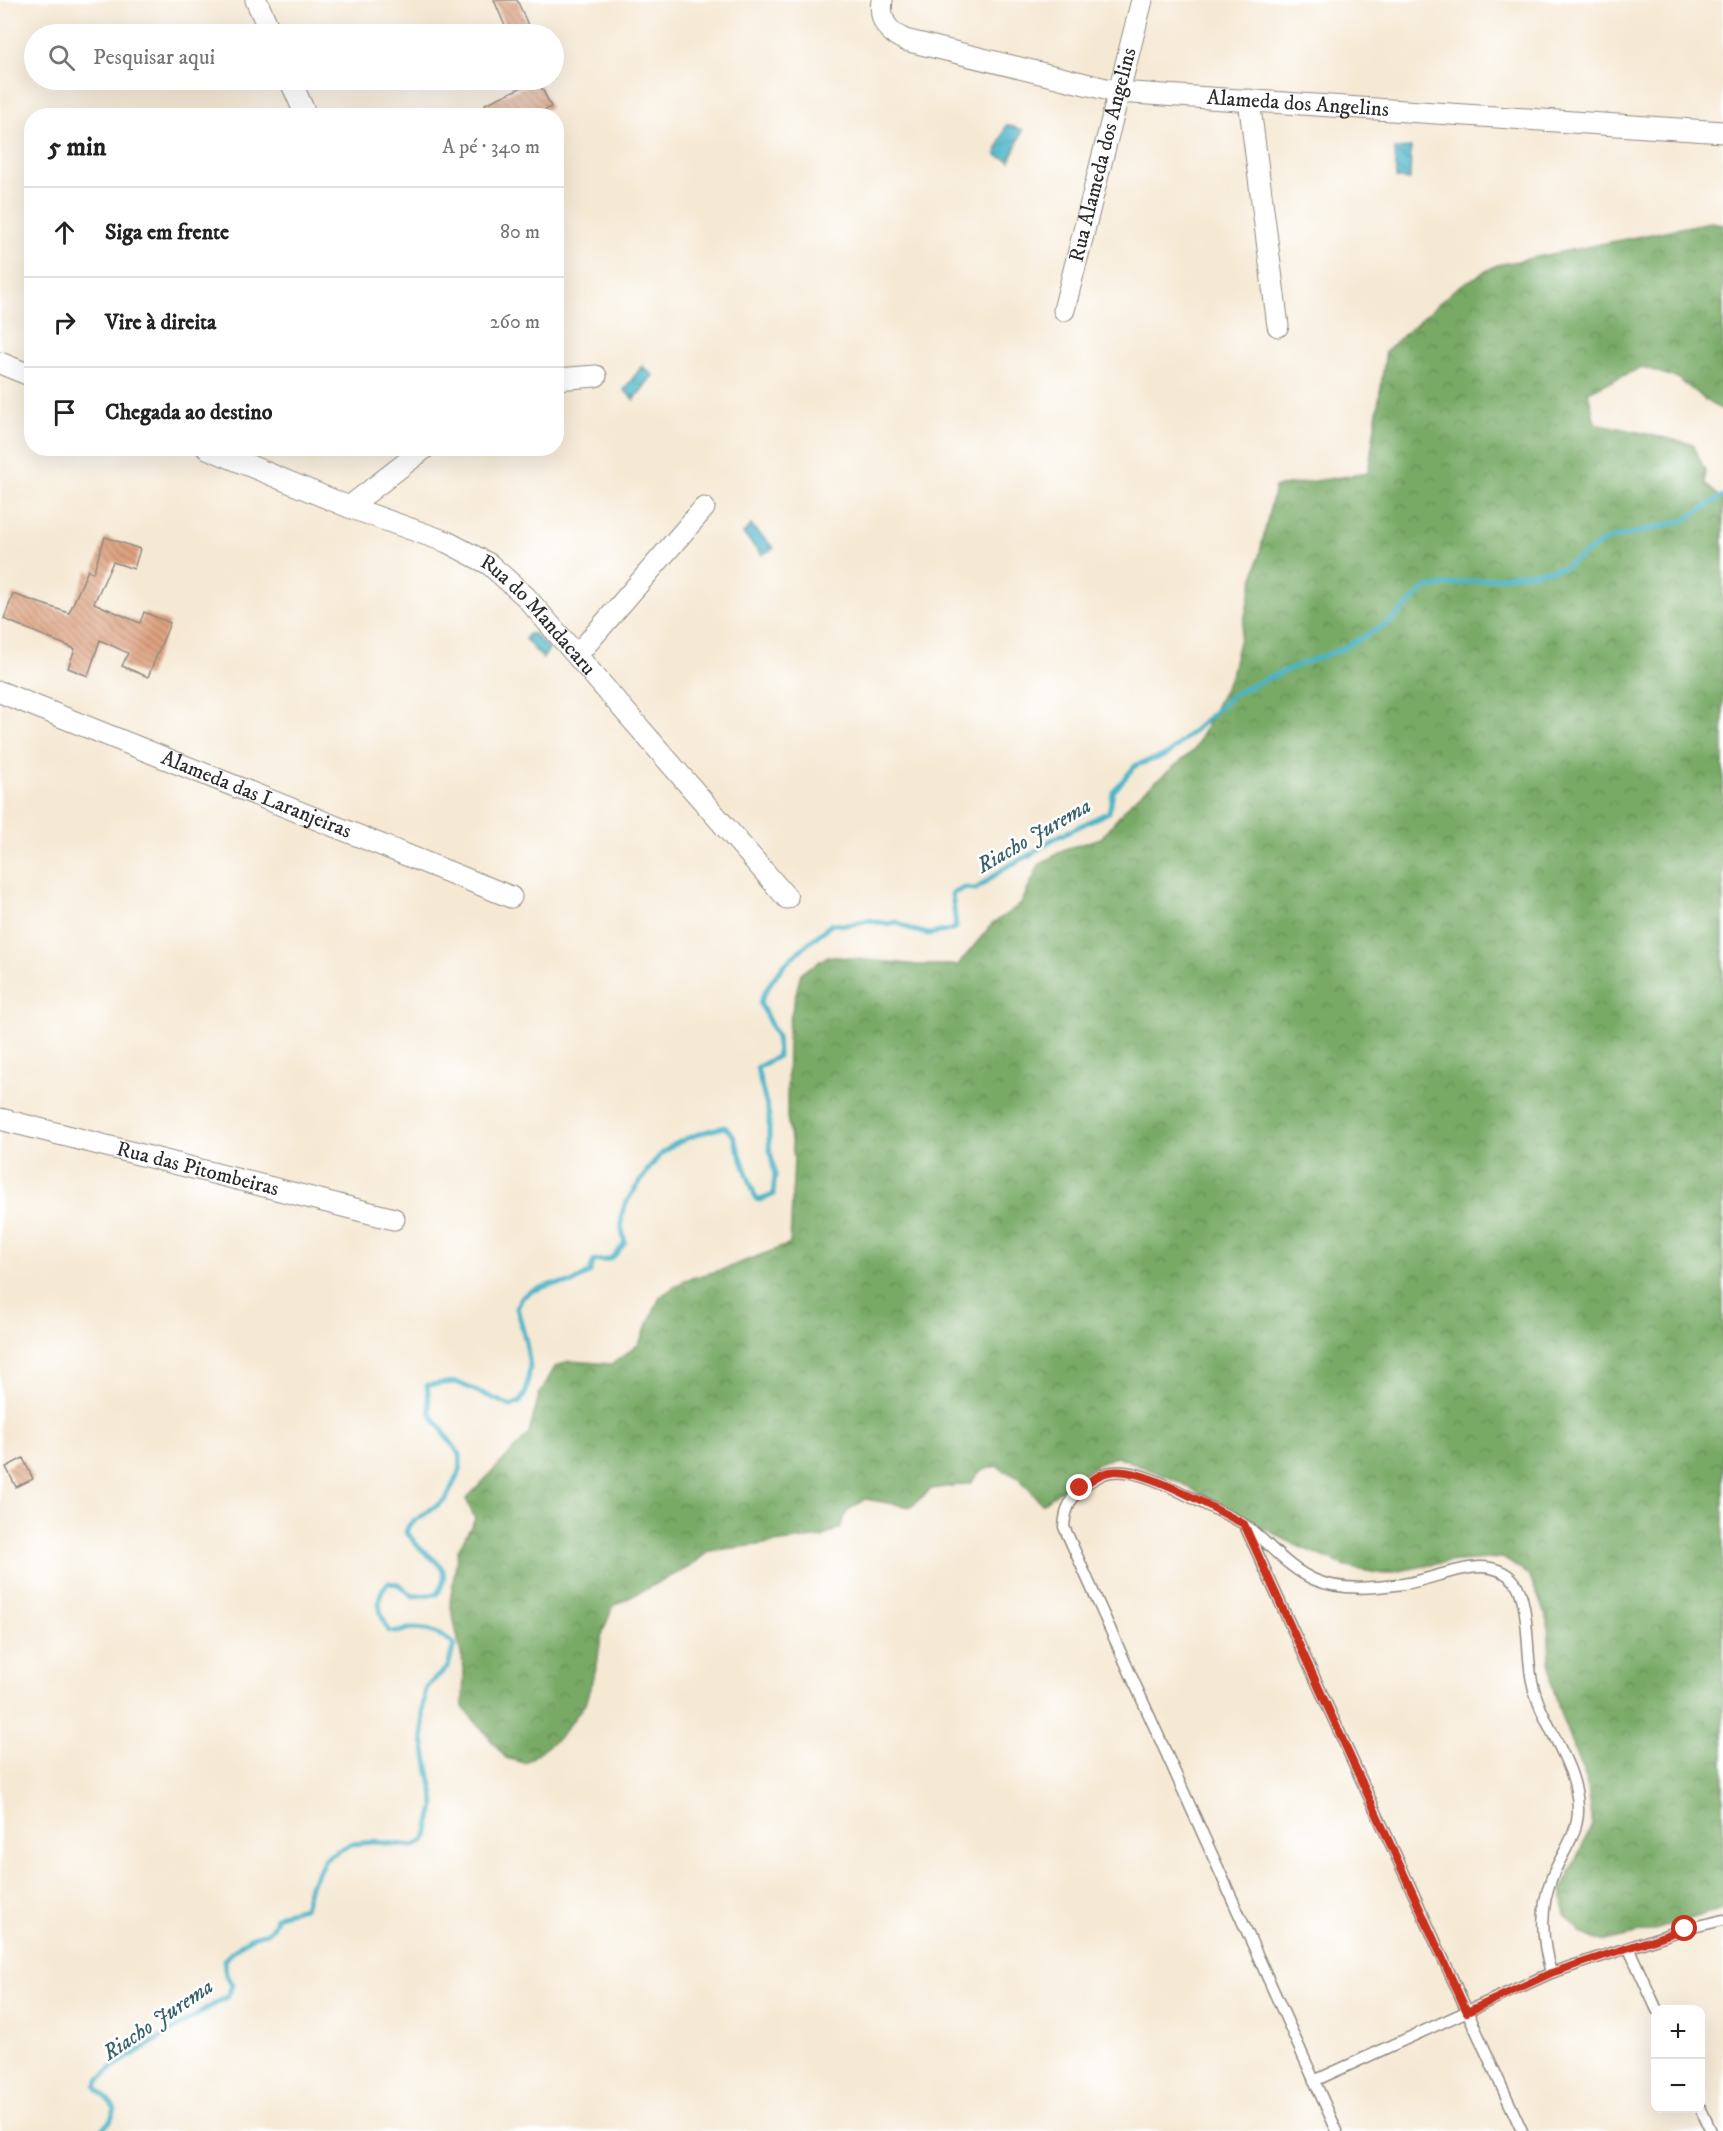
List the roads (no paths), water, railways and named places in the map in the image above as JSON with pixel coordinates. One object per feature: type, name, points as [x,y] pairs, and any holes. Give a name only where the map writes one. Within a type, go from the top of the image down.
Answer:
[{"type":"street","points":[[256,0],[267,24]]},
{"type":"street","name":"Alameda dos Angelins","points":[[882,0],[881,14],[885,26],[893,35],[920,45],[1118,92],[1723,132]]},
{"type":"street","name":"Rua Alameda dos Angelins","points":[[1064,309],[1142,0]]},
{"type":"street","points":[[295,90],[303,108]]},
{"type":"street","points":[[1249,100],[1278,326]]},
{"type":"street","points":[[0,363],[24,373]]},
{"type":"street","points":[[564,378],[596,376]]},
{"type":"street","name":"Rua do Mandacaru","points":[[226,456],[349,507],[447,542],[489,564],[525,597],[577,655],[787,898]]},
{"type":"street","points":[[349,507],[415,456]]},
{"type":"street","points":[[577,655],[704,508]]},
{"type":"street","name":"Alameda das Laranjeiras","points":[[0,692],[511,897]]},
{"type":"street","name":"Rua das Pitombeiras","points":[[0,1119],[394,1220]]},
{"type":"lane","points":[[1337,2131],[1064,1527],[1065,1512],[1069,1501],[1080,1488],[1098,1476],[1111,1472],[1131,1473],[1167,1485],[1244,1524],[1292,1566],[1314,1579],[1333,1586],[1364,1587],[1404,1584],[1473,1568],[1497,1568],[1515,1582],[1524,1603],[1527,1654],[1535,1695],[1574,1781],[1578,1808],[1577,1825],[1551,1877],[1545,1899],[1543,1929],[1551,1973]]},
{"type":"lane","points":[[1244,1524],[1522,2131]]},
{"type":"lane","points":[[1314,2081],[1551,1973],[1685,1929],[1723,1920]]},
{"type":"lane","points":[[1629,1948],[1655,2005]]},
{"type":"lane","points":[[1704,2113],[1711,2131]]},
{"type":"water","points":[[1006,125],[1023,130],[1010,161],[996,155]]},
{"type":"water","points":[[1411,148],[1410,180],[1396,178],[1395,149]]},
{"type":"water","points":[[642,366],[653,375],[634,400],[624,390]]},
{"type":"water","points":[[751,525],[774,548],[762,555],[743,534]]},
{"type":"water","points":[[528,634],[534,634],[549,649],[543,659],[525,639]]},
{"type":"waterway","name":"Riacho Jurema","points":[[101,2131],[110,2121],[115,2109],[96,2086],[100,2079],[111,2068],[228,1996],[232,1985],[226,1975],[224,1960],[247,1940],[268,1932],[281,1914],[304,1908],[310,1886],[327,1857],[351,1844],[375,1842],[413,1846],[423,1842],[427,1836],[435,1802],[423,1740],[423,1707],[426,1687],[448,1667],[454,1644],[424,1629],[389,1631],[383,1619],[379,1600],[383,1588],[388,1583],[398,1584],[413,1596],[437,1594],[444,1578],[437,1562],[406,1532],[409,1525],[446,1499],[460,1470],[460,1455],[430,1413],[427,1385],[456,1382],[511,1406],[520,1402],[526,1392],[530,1367],[517,1308],[520,1299],[531,1291],[553,1284],[572,1283],[590,1272],[594,1260],[609,1259],[616,1254],[625,1242],[621,1223],[627,1201],[654,1162],[675,1144],[710,1130],[725,1127],[733,1135],[756,1199],[760,1200],[773,1195],[775,1175],[769,1145],[769,1115],[757,1068],[778,1056],[777,1037],[760,1003],[781,968],[832,924],[849,925],[868,920],[887,924],[897,922],[912,930],[929,934],[951,930],[956,927],[952,894],[964,888],[976,889],[1006,867],[1030,855],[1053,839],[1109,812],[1113,792],[1136,765],[1167,755],[1235,693],[1296,666],[1340,650],[1390,622],[1426,588],[1563,568],[1606,540],[1683,521],[1723,496]]}]
